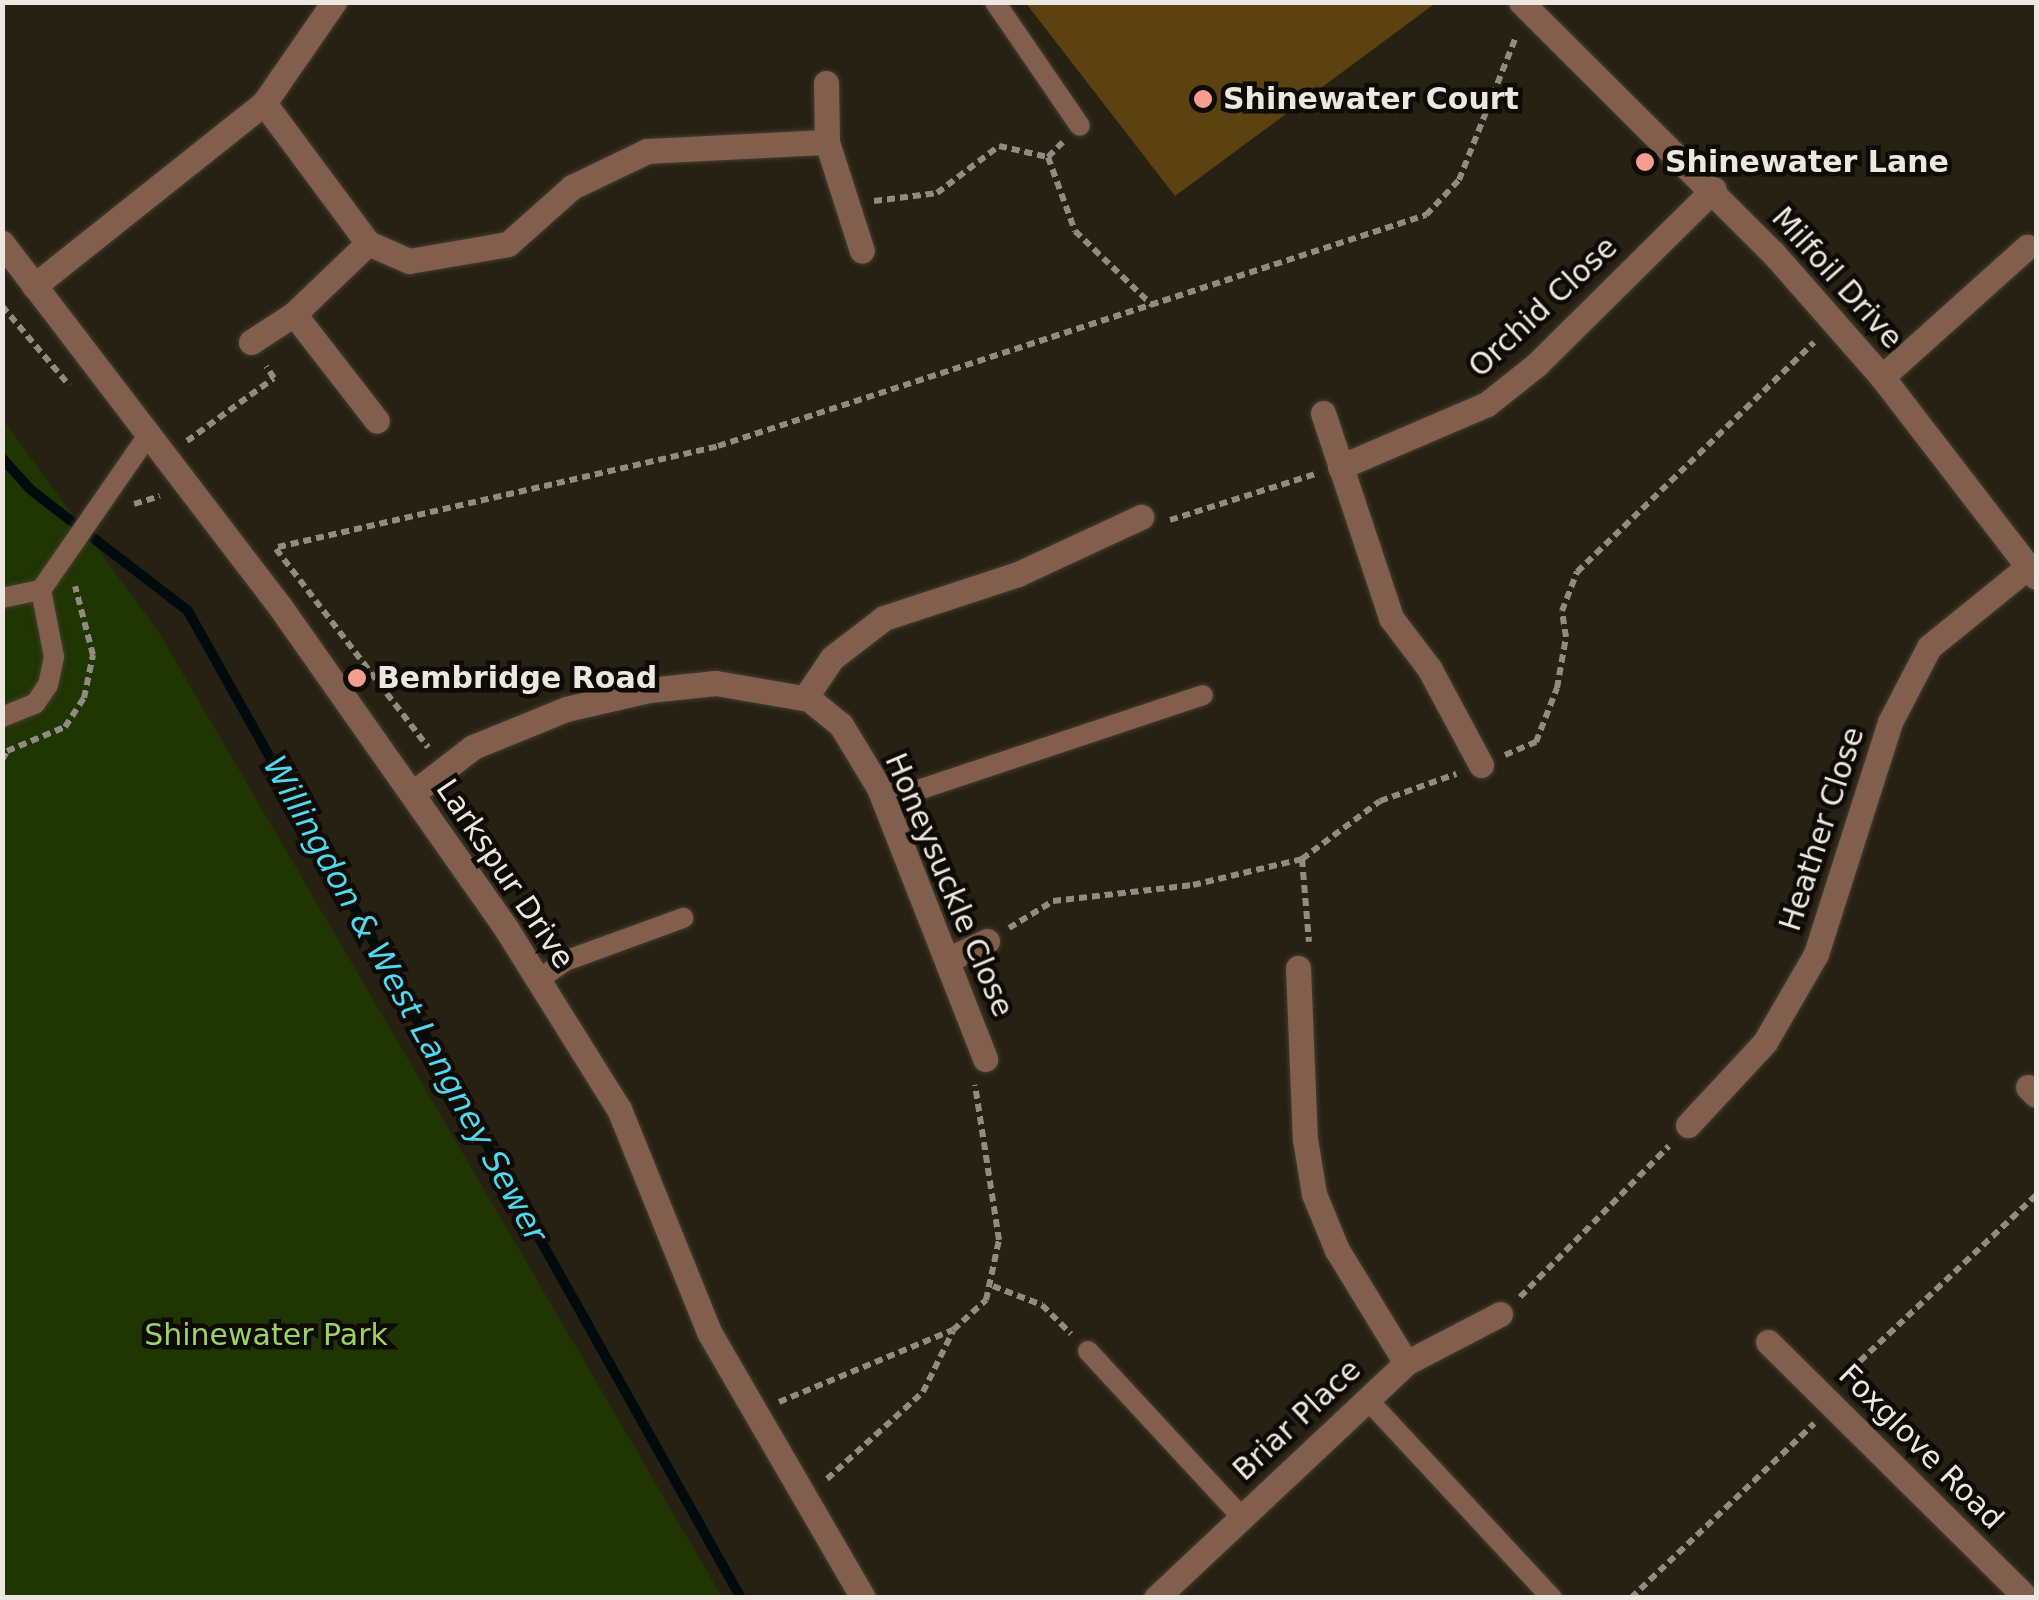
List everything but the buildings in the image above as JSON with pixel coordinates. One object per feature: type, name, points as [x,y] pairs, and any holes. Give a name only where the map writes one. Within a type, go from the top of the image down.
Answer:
[{"type":"street","points":[[34,286],[264,104],[334,2]]},
{"type":"street","name":"Milfoil Drive","points":[[1526,5],[1714,189],[1834,322],[1882,377],[2033,571]]},
{"type":"street","points":[[826,83],[827,142],[862,250]]},
{"type":"street","points":[[264,104],[368,243],[409,260],[508,244],[572,187],[646,151],[827,142]]},
{"type":"street","name":"Orchid Close","points":[[1340,467],[1487,404],[1536,365],[1714,189]]},
{"type":"street","points":[[250,342],[294,314],[368,243]]},
{"type":"street","name":"Larkspur Drive","points":[[2,244],[166,456],[412,794],[538,980],[619,1109],[709,1332],[862,1598]]},
{"type":"street","points":[[1882,377],[2027,247]]},
{"type":"street","points":[[294,314],[377,421]]},
{"type":"street","points":[[1323,413],[1391,618],[1429,668],[1482,766]]},
{"type":"street","points":[[805,698],[832,658],[884,618],[1018,574],[1140,516]]},
{"type":"street","name":"Heather Close","points":[[1688,1125],[1765,1042],[1816,954],[1890,722],[1929,646],[2033,571]]},
{"type":"street","name":"Honeysuckle Close","points":[[412,794],[473,747],[566,709],[649,690],[716,683],[805,698],[841,725],[885,801],[986,1059]]},
{"type":"street","points":[[949,959],[987,942]]},
{"type":"street","points":[[1298,968],[1305,1138],[1314,1194],[1337,1250],[1406,1363]]},
{"type":"street","name":"Briar Place","points":[[1156,1598],[1406,1363],[1500,1314]]},
{"type":"street","name":"Foxglove Road","points":[[1768,1342],[2027,1598]]},
{"type":"lane","points":[[994,2],[1080,126]]},
{"type":"lane","points":[[3,717],[35,704],[48,686],[54,657],[41,590],[73,536],[128,472],[149,434]]},
{"type":"lane","points":[[2,598],[41,590]]},
{"type":"lane","points":[[885,801],[1203,695]]},
{"type":"lane","points":[[538,980],[565,962],[683,918]]},
{"type":"lane","points":[[1088,1351],[1241,1516]]},
{"type":"lane","points":[[1366,1399],[1552,1598]]},
{"type":"path","points":[[278,547],[718,446],[1426,215],[1459,180],[1526,5]]},
{"type":"path","points":[[1048,157],[1080,126]]},
{"type":"path","points":[[848,205],[937,193],[998,146],[1048,157]]},
{"type":"path","points":[[1048,157],[1075,231],[1152,305]]},
{"type":"path","points":[[987,942],[1052,901],[1193,885],[1302,859],[1380,801],[1482,766],[1536,742],[1557,688],[1566,637],[1562,611],[1577,572],[1834,322]]},
{"type":"path","points":[[166,456],[274,378],[250,342]]},
{"type":"path","points":[[1140,516],[1146,530],[1250,490],[1340,467]]},
{"type":"path","points":[[136,502],[162,495]]},
{"type":"path","points":[[1298,968],[1311,936],[1302,859]]},
{"type":"path","points":[[823,1483],[923,1392],[954,1330],[993,1286],[998,1240],[973,1089],[986,1059]]},
{"type":"path","points":[[1500,1314],[1558,1266],[1688,1125]]},
{"type":"path","points":[[1631,1598],[2036,1195]]},
{"type":"path","points":[[993,1286],[1042,1305],[1088,1351]]},
{"type":"path","points":[[778,1403],[954,1330]]},
{"type":"green space","name":"Shinewater Park","points":[[3,420],[158,631],[722,1597],[3,1597]]},
{"type":"waterway","name":"Willingdon & West Langney Sewer","points":[[2,458],[31,490],[188,611],[741,1598]]},
{"type":"place","name":"Shinewater Court","points":[[1203,99]]},
{"type":"place","name":"Shinewater Lane","points":[[1645,162]]},
{"type":"place","name":"Bembridge Road","points":[[357,678]]}]
